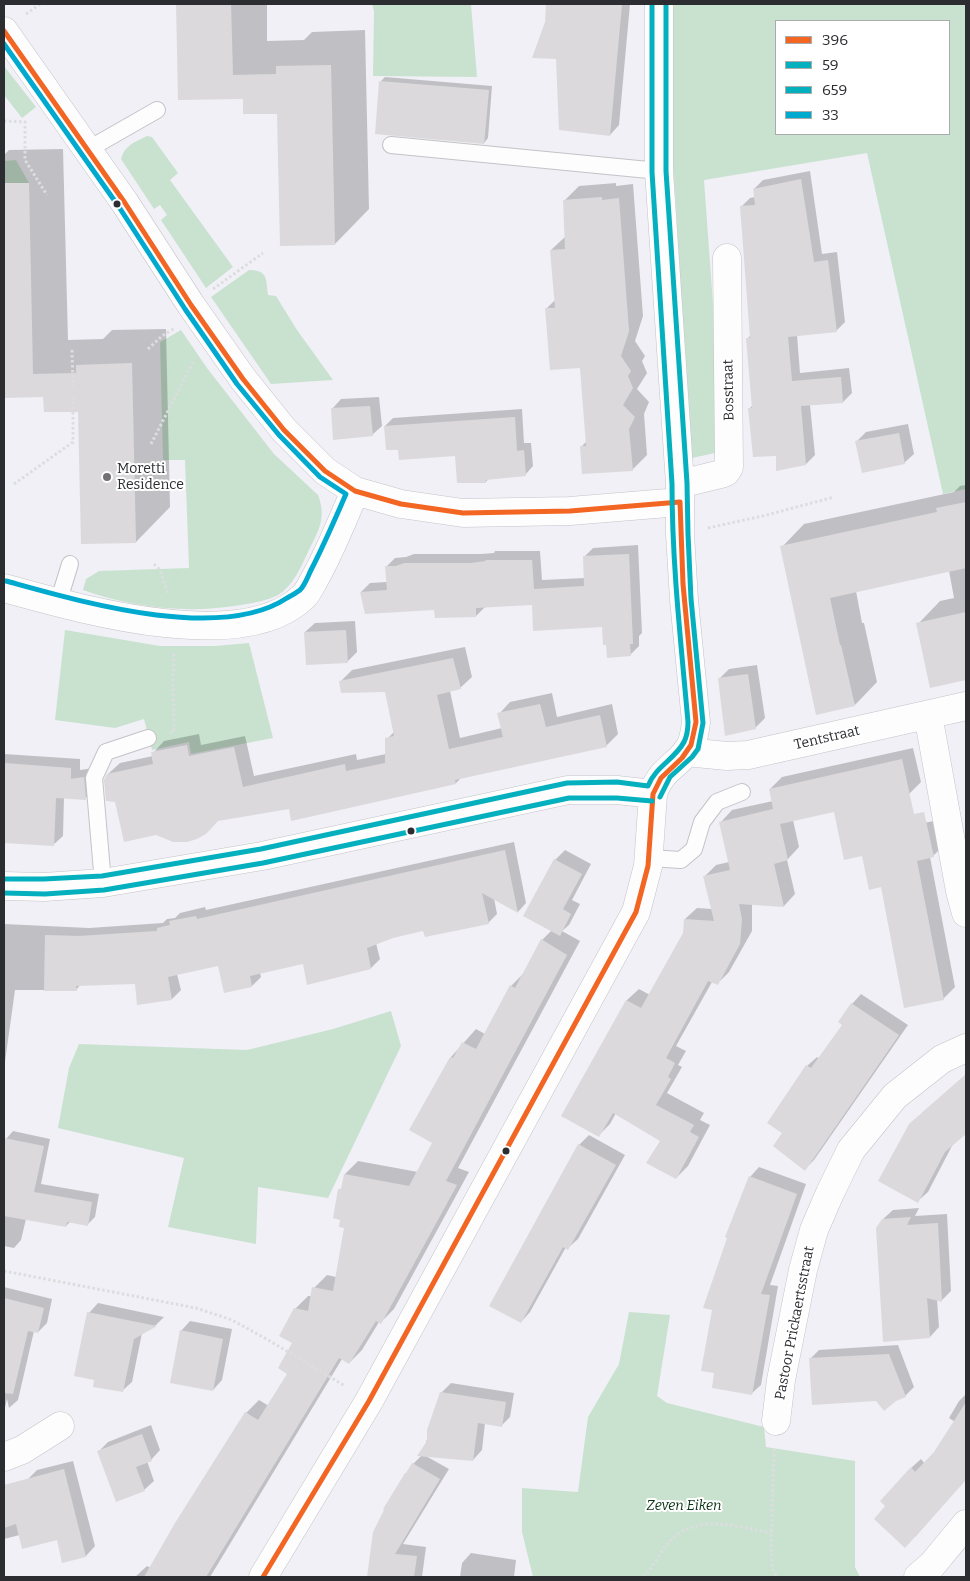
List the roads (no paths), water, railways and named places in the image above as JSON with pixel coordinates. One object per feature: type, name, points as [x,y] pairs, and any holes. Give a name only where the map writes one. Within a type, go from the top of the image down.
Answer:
[{"type":"street","points":[[263,1577],[369,1401],[636,912],[644,888],[649,858],[653,794],[664,772],[686,752],[693,739],[696,722],[684,600],[680,534],[680,493],[658,171],[659,4]]},
{"type":"street","name":"Bosstraat","points":[[4,32],[125,203],[190,305],[244,379],[284,430],[324,471],[355,490],[401,504],[463,513],[570,511],[680,493],[726,472],[729,467],[727,258]]},
{"type":"street","points":[[4,588],[118,617],[176,625],[221,626],[252,623],[283,611],[305,596],[322,566],[355,490]]},
{"type":"street","name":"Tentstraat","points":[[686,752],[727,756],[748,755],[966,706]]},
{"type":"street","points":[[928,715],[966,913]]},
{"type":"street","points":[[4,886],[44,887],[102,883],[262,856],[568,790],[617,790],[653,794]]},
{"type":"street","name":"Pastoor Prickaertsstraat","points":[[776,1421],[781,1380],[803,1270],[814,1230],[851,1150],[895,1096],[942,1059],[966,1048]]},
{"type":"street","points":[[4,1457],[22,1450],[60,1426]]},
{"type":"street","points":[[918,1577],[932,1565],[966,1524]]},
{"type":"lane","points":[[87,150],[157,110]]},
{"type":"lane","points":[[391,145],[658,171]]},
{"type":"lane","points":[[58,603],[70,564]]},
{"type":"lane","points":[[102,883],[94,778],[106,752],[148,738]]},
{"type":"lane","points":[[649,858],[681,860],[694,849],[702,822],[717,802],[742,792]]},
{"type":"place","name":"Moretti Residence","points":[[107,477]]},
{"type":"park label","name":"Zeven Eiken","points":[[684,1506]]}]
